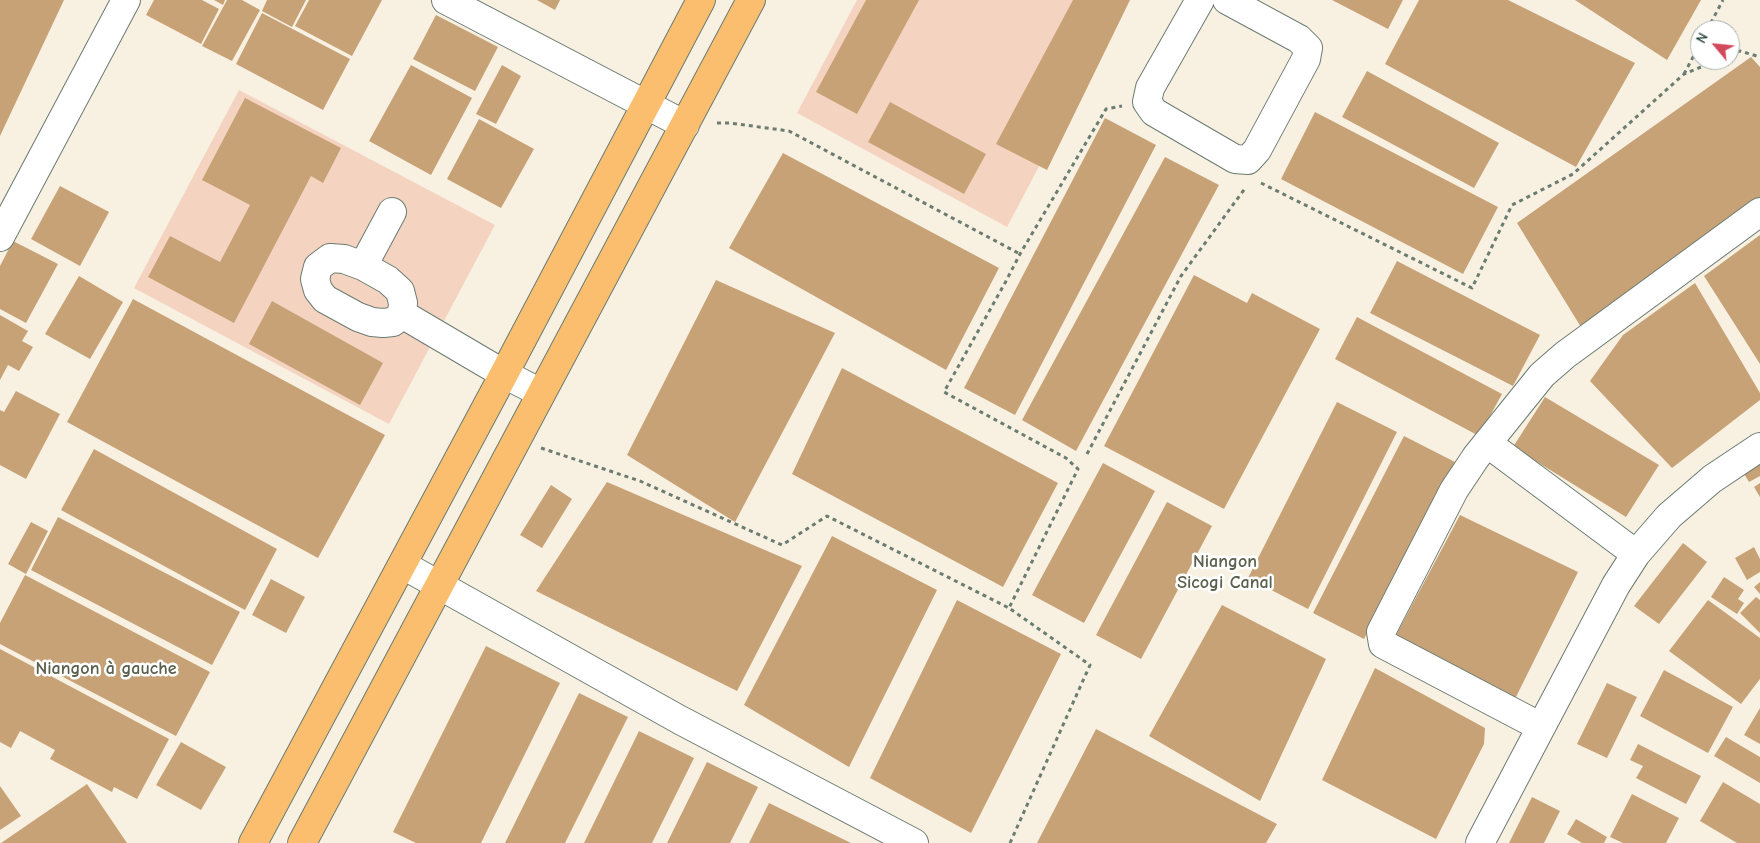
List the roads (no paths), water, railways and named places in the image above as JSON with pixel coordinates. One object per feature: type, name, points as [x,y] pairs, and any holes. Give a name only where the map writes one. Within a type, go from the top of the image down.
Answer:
[{"type":"main road","points":[[253,843],[403,565],[701,0]]},
{"type":"main road","points":[[302,843],[752,0]]},
{"type":"street","points":[[0,237],[126,0]]},
{"type":"street","points":[[446,0],[647,103],[685,125]]},
{"type":"street","points":[[1200,0],[1150,88],[1147,102],[1154,112],[1250,169],[1257,150],[1306,59],[1308,48],[1300,39],[1227,0]]},
{"type":"street","points":[[363,266],[392,212]]},
{"type":"street","points":[[1541,728],[1383,644],[1382,632],[1454,490],[1487,443],[1542,375],[1565,355],[1760,212]]},
{"type":"street","points":[[330,258],[344,259],[363,266],[388,280],[400,291],[403,303],[402,314],[393,322],[372,322],[358,317],[332,304],[318,290],[315,279],[318,267],[330,258]]},
{"type":"street","points":[[402,314],[504,374],[541,393]]},
{"type":"street","points":[[1487,443],[1636,554]]},
{"type":"street","points":[[1480,843],[1616,585],[1636,554],[1669,516],[1712,479],[1760,447]]},
{"type":"street","points":[[403,565],[680,720],[914,843]]},
{"type":"district","name":"Niangon Sicogi Canal","points":[[1225,572]]},
{"type":"district","name":"Niangon à gauche","points":[[106,669]]}]
